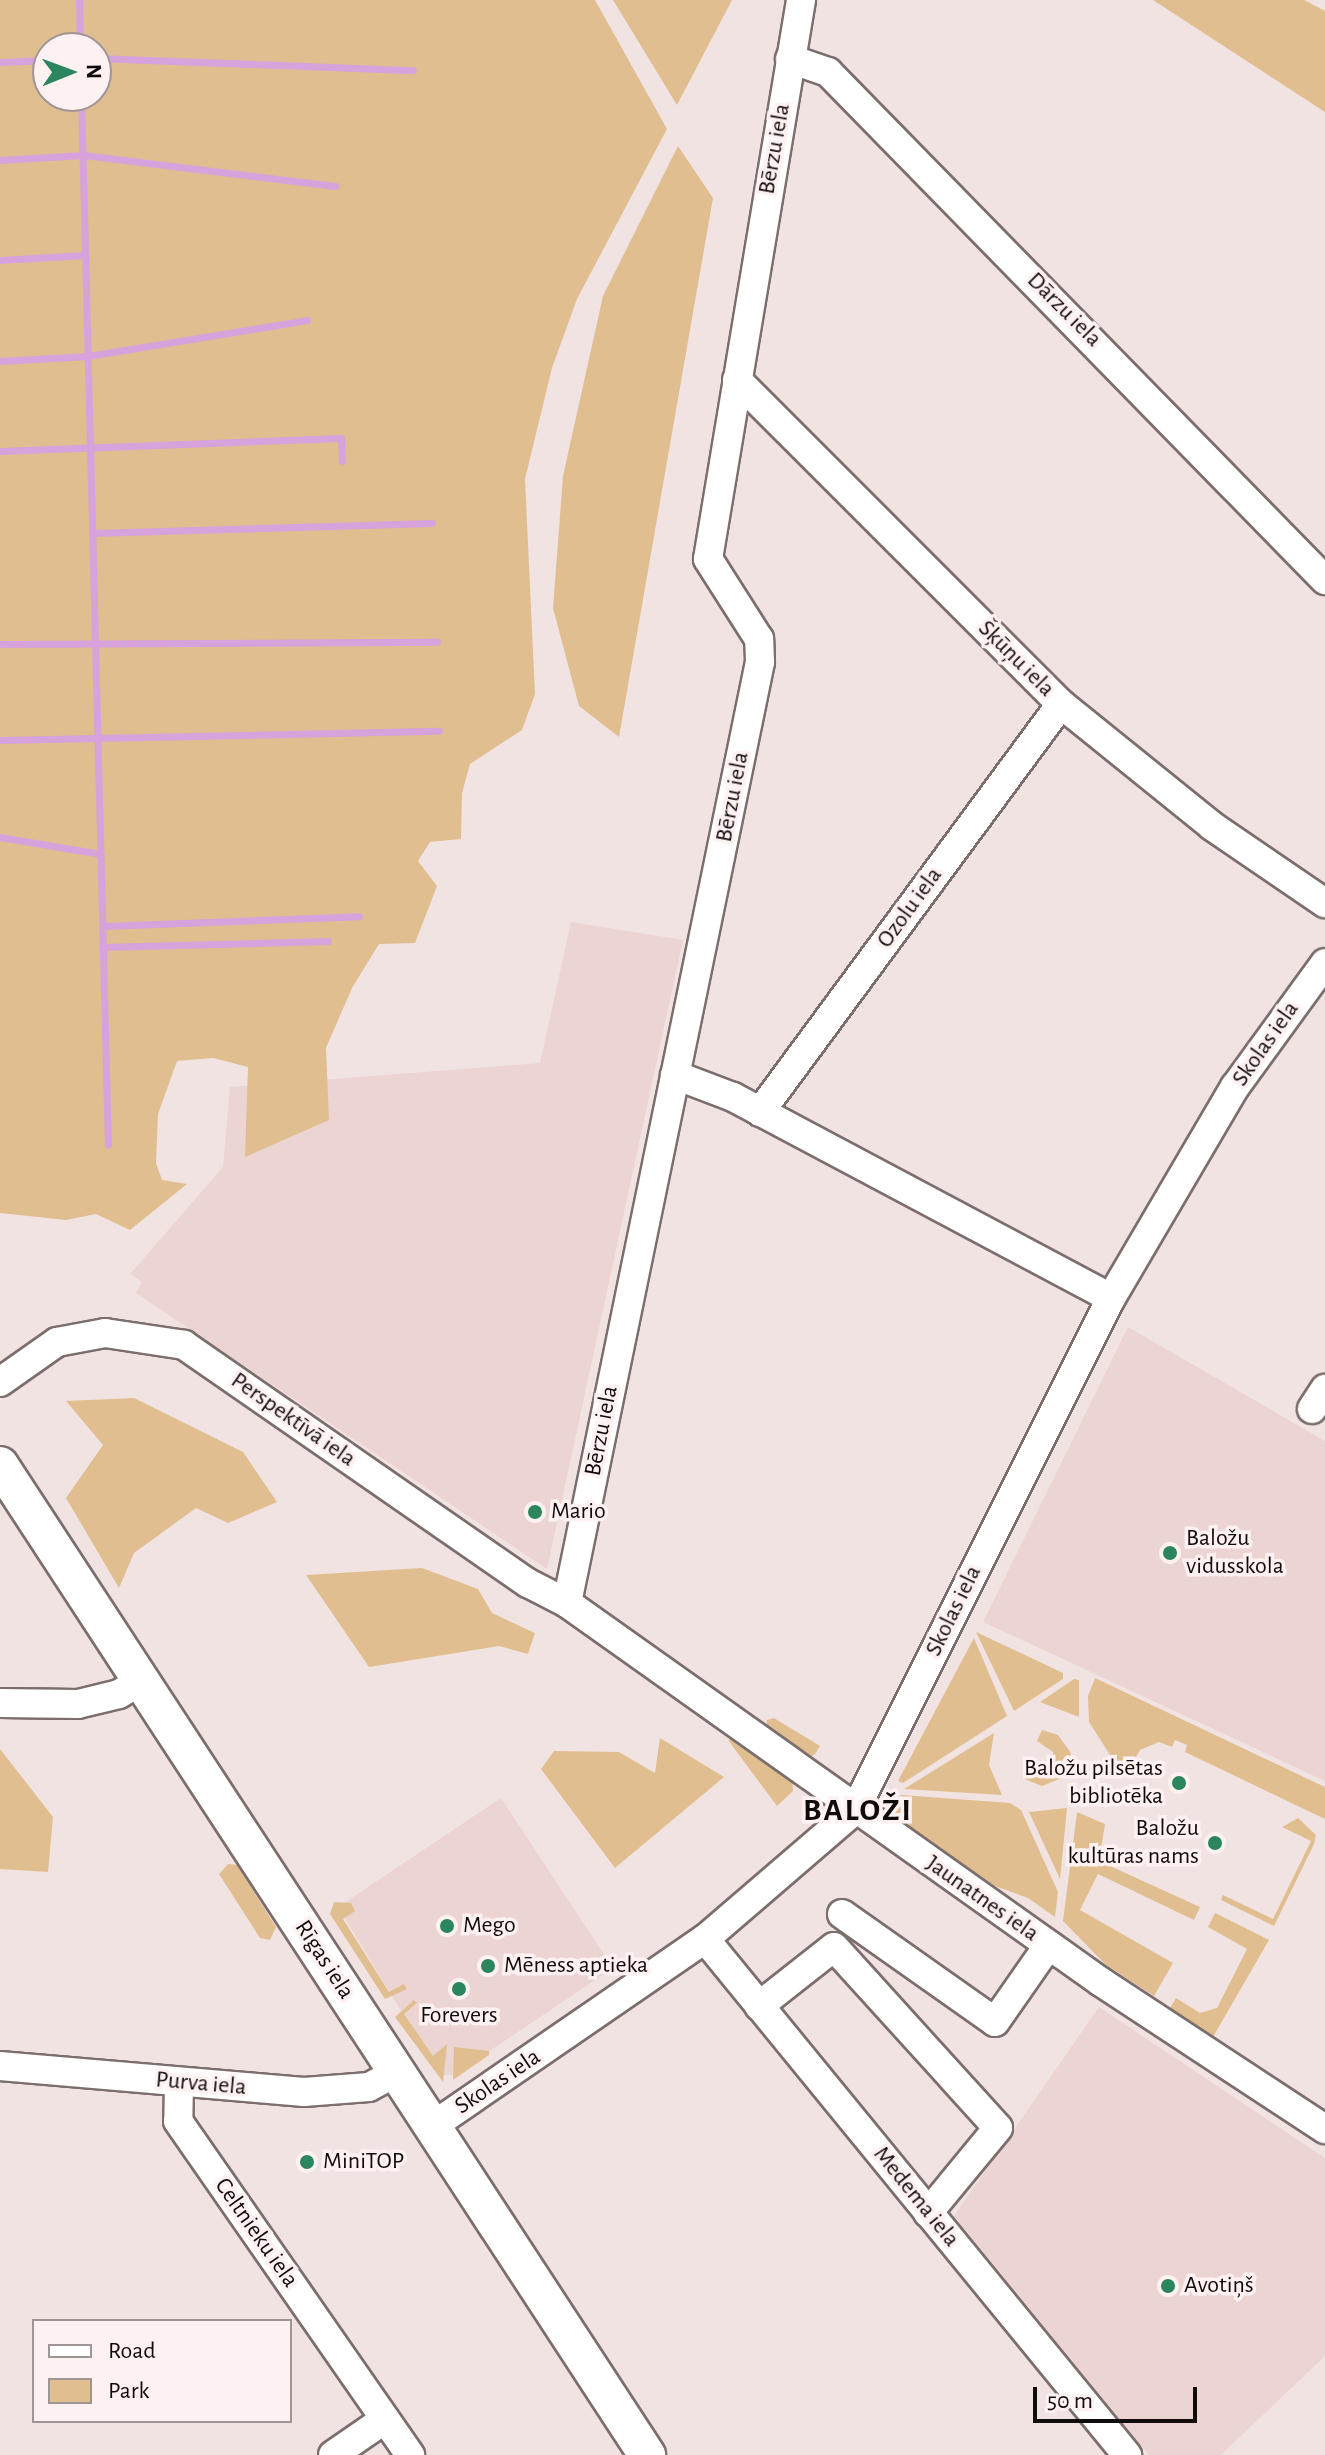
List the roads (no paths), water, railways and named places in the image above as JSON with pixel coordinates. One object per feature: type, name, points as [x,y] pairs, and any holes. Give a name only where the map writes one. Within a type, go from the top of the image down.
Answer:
[{"type":"main road","name":"Rīgas iela","points":[[0,1465],[647,2455]]},
{"type":"street","name":"Bērzu iela","points":[[567,1603],[760,662],[759,639],[708,559],[801,0]]},
{"type":"street","name":"Dārzu iela","points":[[790,59],[828,72],[1325,580]]},
{"type":"street","name":"Šķūņu iela","points":[[737,380],[1061,704],[1212,826],[1325,903]]},
{"type":"street","name":"Ozolu iela","points":[[760,1112],[1061,704]]},
{"type":"street","name":"Skolas iela","points":[[434,2125],[705,1939],[855,1810],[1111,1298],[1235,1087],[1325,963]]},
{"type":"street","points":[[675,1075],[700,1081],[1111,1298]]},
{"type":"street","name":"Perspektīvā iela","points":[[0,1382],[57,1342],[105,1333],[184,1345],[528,1583],[567,1603]]},
{"type":"street","name":"Jaunatnes iela","points":[[567,1603],[1048,1946],[1325,2129]]},
{"type":"street","points":[[0,1703],[78,1704],[119,1694],[142,1680]]},
{"type":"street","points":[[842,1914],[995,2022],[1048,1946]]},
{"type":"street","name":"Medema iela","points":[[705,1939],[1127,2455]]},
{"type":"street","points":[[759,2006],[834,1947],[998,2128],[928,2213]]},
{"type":"street","name":"Purva iela","points":[[0,2066],[339,2092],[369,2087],[397,2072]]},
{"type":"street","name":"Celtnieku iela","points":[[179,2082],[178,2121],[410,2455]]},
{"type":"street","points":[[333,2455],[385,2419]]},
{"type":"waterway","points":[[79,0],[80,32]]},
{"type":"waterway","points":[[112,59],[413,70]]},
{"type":"waterway","points":[[0,62],[32,61]]},
{"type":"waterway","points":[[81,112],[108,1145]]},
{"type":"waterway","points":[[0,160],[83,155],[335,186]]},
{"type":"waterway","points":[[0,260],[85,255]]},
{"type":"waterway","points":[[0,361],[88,356],[307,320]]},
{"type":"waterway","points":[[0,451],[341,438],[342,461]]},
{"type":"waterway","points":[[92,533],[432,523]]},
{"type":"waterway","points":[[0,644],[437,642]]},
{"type":"waterway","points":[[0,740],[439,731]]},
{"type":"waterway","points":[[0,837],[101,854]]},
{"type":"waterway","points":[[103,926],[359,916]]},
{"type":"waterway","points":[[103,947],[328,941]]},
{"type":"place","name":"Mario","points":[[535,1512]]},
{"type":"place","name":"Baložu vidusskola","points":[[1170,1553]]},
{"type":"place","name":"Baložu pilsētas bibliotēka","points":[[1179,1783]]},
{"type":"place","name":"Baložu kultūras nams","points":[[1215,1843]]},
{"type":"place","name":"Mego","points":[[447,1926]]},
{"type":"place","name":"Mēness aptieka","points":[[488,1966]]},
{"type":"place","name":"Forevers","points":[[459,1989]]},
{"type":"place","name":"MiniTOP","points":[[307,2162]]},
{"type":"place","name":"Avotiņš","points":[[1168,2286]]},
{"type":"district","name":"BALOŽI","points":[[858,1810]]}]
